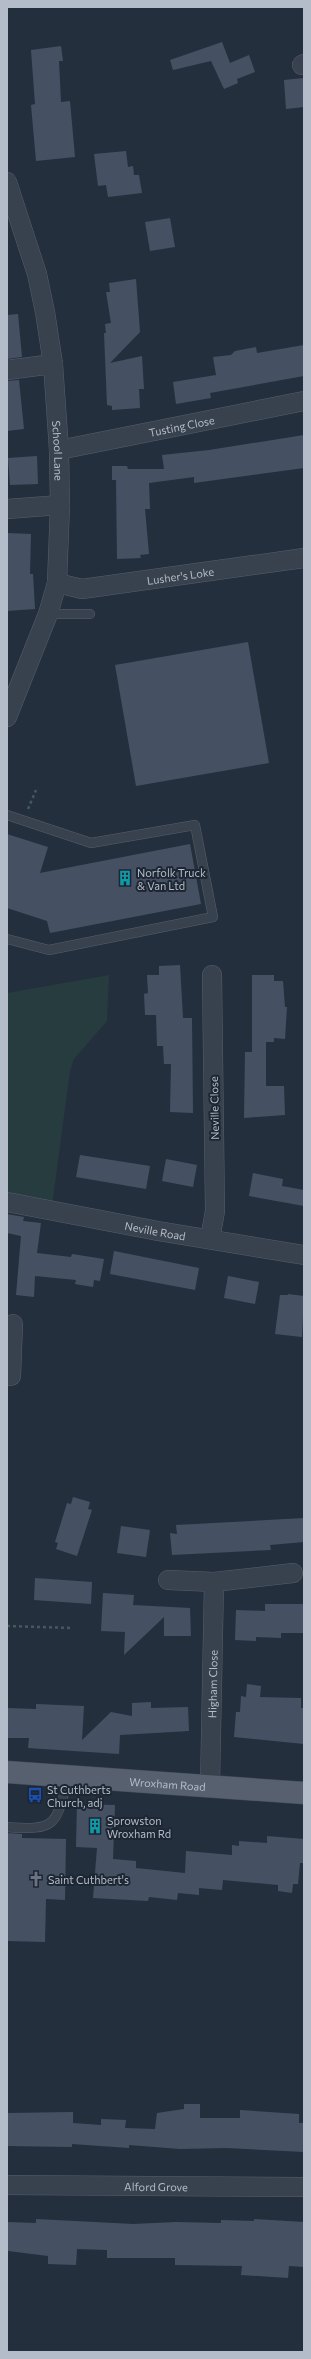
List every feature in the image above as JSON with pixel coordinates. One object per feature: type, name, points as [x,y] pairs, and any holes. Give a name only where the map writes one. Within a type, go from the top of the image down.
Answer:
[{"type":"main road","name":"Wroxham Road","points":[[7,1772],[304,1793]]},
{"type":"street","name":"School Lane","points":[[7,182],[12,210],[37,274],[53,364],[59,450],[60,505],[57,582],[48,614],[7,716]]},
{"type":"street","points":[[7,370],[53,364]]},
{"type":"street","name":"Tusting Close","points":[[59,450],[304,401]]},
{"type":"street","points":[[7,509],[60,505]]},
{"type":"street","name":"Lusher's Loke","points":[[57,582],[82,589],[304,558]]},
{"type":"street","name":"Neville Close","points":[[210,1239],[215,1212],[212,975]]},
{"type":"street","name":"Neville Road","points":[[7,1202],[304,1255]]},
{"type":"street","points":[[7,1376],[11,1376],[13,1324]]},
{"type":"street","points":[[168,1580],[214,1582],[293,1573]]},
{"type":"street","name":"Higham Close","points":[[210,1786],[214,1582]]},
{"type":"street","name":"Alford Grove","points":[[7,2185],[304,2187]]},
{"type":"lane","points":[[48,614],[90,614]]},
{"type":"lane","points":[[7,815],[91,843],[195,825],[213,917],[49,950],[7,939]]},
{"type":"lane","points":[[7,1827],[37,1829],[51,1823],[60,1810],[68,1777]]},
{"type":"path","points":[[32,800],[36,790]]},
{"type":"path","points":[[7,1626],[72,1628]]},
{"type":"green space","points":[[109,975],[107,1021],[74,1059],[70,1071],[52,1206],[7,1198],[7,993]]},
{"type":"building","points":[[222,42],[230,63],[249,55],[255,72],[237,79],[238,83],[224,89],[211,61],[173,70],[170,60]]},
{"type":"building","points":[[61,46],[63,61],[59,61],[61,102],[70,101],[75,157],[36,161],[31,105],[35,104],[31,50]]},
{"type":"building","points":[[304,78],[304,107],[286,109],[284,80]]},
{"type":"building","points":[[126,151],[128,167],[133,166],[134,175],[139,175],[142,193],[108,197],[106,185],[98,186],[94,154]]},
{"type":"building","points":[[170,218],[175,247],[150,251],[145,222]]},
{"type":"building","points":[[136,279],[140,332],[110,363],[142,356],[144,389],[139,389],[140,408],[112,410],[112,406],[107,405],[104,333],[106,333],[105,324],[111,323],[106,292],[110,292],[109,283]]},
{"type":"building","points":[[18,314],[22,357],[7,359],[7,315]]},
{"type":"building","points":[[304,345],[304,376],[210,393],[211,398],[176,404],[173,382],[216,375],[213,357],[231,355],[235,351],[256,347],[257,353]]},
{"type":"building","points":[[19,380],[24,429],[7,431],[7,381]]},
{"type":"building","points":[[304,435],[304,468],[194,483],[194,477],[149,483],[150,509],[145,509],[149,554],[140,555],[141,558],[117,559],[116,480],[112,480],[112,466],[127,466],[128,469],[164,469],[162,455],[209,450]]},
{"type":"building","points":[[37,456],[38,484],[10,485],[8,458]]},
{"type":"building","points":[[7,533],[31,534],[30,574],[33,574],[35,609],[7,611]]},
{"type":"building","points":[[248,642],[269,763],[136,786],[115,665]]},
{"type":"building","name":"Norfolk Truck & Van Ltd","points":[[7,834],[48,847],[40,873],[190,844],[201,904],[50,933],[47,921],[7,908]]},
{"type":"building","points":[[180,965],[183,1018],[192,1018],[193,1113],[170,1112],[171,1064],[164,1064],[163,1046],[157,1046],[156,1015],[145,1015],[144,994],[148,993],[147,975],[159,975],[159,966]]},
{"type":"building","points":[[252,975],[274,975],[274,981],[283,981],[285,1007],[287,1007],[285,1039],[274,1038],[274,1042],[266,1042],[266,1086],[284,1086],[285,1115],[244,1118],[245,1052],[252,1052]]},
{"type":"building","points":[[80,1155],[150,1166],[146,1189],[76,1177]]},
{"type":"building","points":[[166,1159],[197,1165],[193,1187],[162,1181]]},
{"type":"building","points":[[253,1173],[283,1179],[282,1186],[304,1190],[304,1206],[249,1196]]},
{"type":"building","points":[[7,1214],[24,1217],[23,1221],[41,1223],[37,1253],[71,1257],[72,1254],[104,1259],[100,1281],[94,1280],[93,1287],[75,1284],[76,1280],[35,1276],[34,1297],[16,1295],[21,1236],[7,1233]]},
{"type":"building","points":[[114,1251],[199,1268],[195,1290],[110,1274]]},
{"type":"building","points":[[228,1276],[259,1282],[255,1304],[224,1298]]},
{"type":"building","points":[[288,1294],[304,1296],[302,1337],[275,1334],[280,1295]]},
{"type":"building","points":[[73,1497],[90,1502],[88,1509],[92,1510],[77,1556],[56,1549],[58,1543],[55,1542],[67,1503],[71,1504]]},
{"type":"building","points":[[304,1518],[304,1542],[270,1545],[271,1550],[172,1555],[170,1533],[177,1534],[176,1525]]},
{"type":"building","points":[[121,1526],[150,1530],[146,1557],[117,1553]]},
{"type":"building","points":[[35,1578],[92,1582],[91,1604],[34,1600]]},
{"type":"building","points":[[103,1593],[134,1595],[133,1605],[190,1608],[191,1636],[164,1636],[164,1617],[124,1655],[125,1632],[101,1631]]},
{"type":"building","points":[[265,1604],[303,1604],[303,1633],[281,1633],[281,1638],[256,1637],[256,1641],[235,1640],[236,1610],[265,1611]]},
{"type":"building","points":[[247,1684],[261,1686],[260,1697],[301,1698],[301,1708],[304,1708],[304,1744],[234,1737],[236,1712],[240,1712],[241,1696],[246,1697]]},
{"type":"building","points":[[151,1702],[151,1708],[188,1707],[189,1731],[120,1735],[119,1754],[28,1748],[29,1738],[7,1738],[7,1708],[36,1709],[36,1704],[84,1706],[82,1740],[111,1712],[132,1716],[132,1703]]},
{"type":"building","points":[[77,1804],[115,1805],[113,1859],[136,1861],[136,1868],[185,1873],[186,1851],[232,1855],[232,1845],[239,1846],[239,1841],[267,1843],[267,1836],[304,1839],[304,1863],[300,1863],[298,1884],[293,1884],[292,1893],[278,1891],[278,1885],[223,1880],[222,1890],[199,1888],[199,1895],[178,1893],[177,1900],[149,1897],[148,1901],[93,1898],[97,1848],[76,1847]]},
{"type":"building","name":"Saint Cuthbert's","points":[[7,1833],[22,1834],[22,1838],[66,1839],[65,1900],[46,1899],[45,1942],[7,1941]]},
{"type":"building","points":[[184,2104],[200,2104],[200,2118],[240,2118],[240,2110],[299,2114],[299,2123],[304,2123],[304,2152],[227,2148],[180,2149],[129,2145],[129,2148],[72,2144],[72,2147],[7,2146],[7,2113],[73,2112],[73,2123],[101,2125],[101,2119],[126,2120],[125,2128],[155,2129],[157,2113],[184,2109]]},
{"type":"building","points":[[36,2219],[133,2224],[176,2222],[221,2223],[221,2220],[254,2221],[254,2219],[304,2222],[304,2267],[289,2266],[288,2278],[241,2275],[242,2266],[175,2265],[175,2258],[107,2258],[107,2250],[77,2249],[76,2265],[48,2264],[48,2256],[8,2251],[7,2222],[36,2223]]},
{"type":"place","name":"Norfolk Truck & Van Ltd","points":[[125,878]]},
{"type":"place","name":"St Cuthberts Church, adj","points":[[35,1795]]},
{"type":"place","name":"Sprowston Wroxham Rd","points":[[95,1826]]},
{"type":"place","name":"Saint Cuthbert's","points":[[36,1879]]}]
